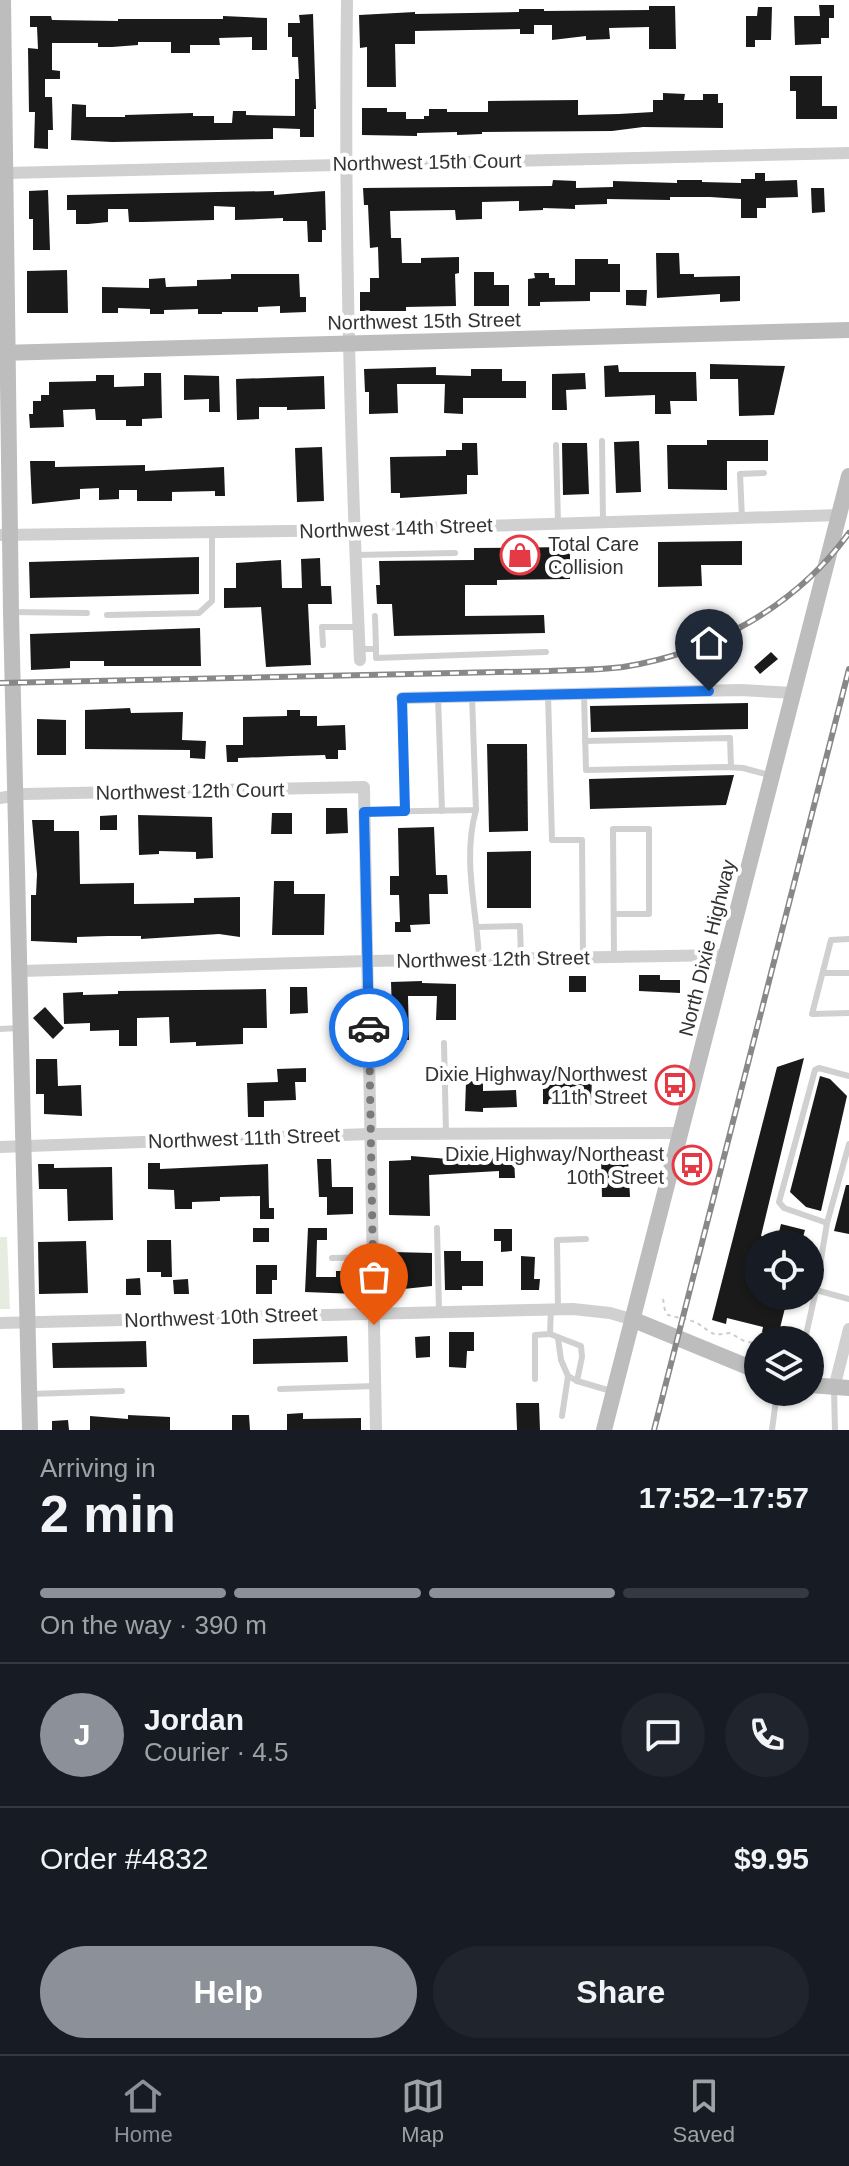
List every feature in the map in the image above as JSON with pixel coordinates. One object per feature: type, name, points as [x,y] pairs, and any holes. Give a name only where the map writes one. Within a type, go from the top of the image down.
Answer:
[{"type":"street","points":[[3,0],[5,535],[11,612],[5,795],[21,971],[30,1430]]},
{"type":"street","points":[[347,0],[345,164],[348,343],[360,655]]},
{"type":"street","name":"Northwest 15th Court","points":[[6,173],[849,153]]},
{"type":"street","name":"Northwest 15th Street","points":[[5,352],[849,330]]},
{"type":"street","name":"North Dixie Highway","points":[[604,1430],[849,476]]},
{"type":"street","name":"Northwest 14th Street","points":[[5,535],[355,530],[839,515]]},
{"type":"street","points":[[402,698],[740,690],[793,693]]},
{"type":"street","name":"Northwest 12th Court","points":[[5,795],[364,787],[364,812]]},
{"type":"street","points":[[364,812],[376,1430]]},
{"type":"street","name":"Northwest 12th Street","points":[[21,971],[726,955]]},
{"type":"street","name":"Northwest 11th Street","points":[[0,1147],[370,1134],[680,1133]]},
{"type":"street","name":"Northwest 10th Street","points":[[0,1323],[554,1309],[610,1313],[634,1320]]},
{"type":"street","points":[[634,1320],[744,1365]]},
{"type":"street","points":[[842,1388],[849,1329]]},
{"type":"lane","points":[[602,441],[603,522]]},
{"type":"lane","points":[[556,445],[558,523]]},
{"type":"lane","points":[[742,518],[740,474],[764,473]]},
{"type":"lane","points":[[107,615],[199,613],[206,609],[212,601],[212,532]]},
{"type":"lane","points":[[356,555],[455,553]]},
{"type":"lane","points":[[11,612],[87,613]]},
{"type":"lane","points":[[375,616],[376,658],[546,652]]},
{"type":"lane","points":[[323,645],[322,627],[359,627]]},
{"type":"lane","points":[[360,655],[376,649]]},
{"type":"lane","points":[[584,693],[586,770],[731,767],[772,776]]},
{"type":"lane","points":[[548,694],[552,840],[582,840],[583,957]]},
{"type":"lane","points":[[472,696],[476,810],[471,829],[472,913],[478,927],[479,959]]},
{"type":"lane","points":[[438,697],[442,811]]},
{"type":"lane","points":[[402,698],[405,811]]},
{"type":"lane","points":[[585,741],[730,738],[731,767]]},
{"type":"lane","points":[[364,812],[476,810]]},
{"type":"lane","points":[[614,914],[649,914],[649,829],[613,829],[614,957]]},
{"type":"lane","points":[[478,927],[520,926],[521,958]]},
{"type":"lane","points":[[849,939],[831,940],[812,1014],[849,1013]]},
{"type":"lane","points":[[823,973],[849,973]]},
{"type":"lane","points":[[0,1029],[22,1028]]},
{"type":"lane","points":[[444,1043],[446,1134]]},
{"type":"lane","points":[[827,1223],[784,1208],[779,1202],[815,1070],[819,1068],[849,1076]]},
{"type":"lane","points":[[824,1241],[849,1144]]},
{"type":"lane","points":[[437,1228],[439,1311]]},
{"type":"lane","points":[[550,1334],[557,1240],[586,1239]]},
{"type":"lane","points":[[332,1258],[373,1257]]},
{"type":"lane","points":[[824,1292],[849,1299]]},
{"type":"lane","points":[[535,1379],[535,1335],[550,1334],[581,1346],[577,1381]]},
{"type":"lane","points":[[558,1338],[561,1360],[568,1376],[562,1416]]},
{"type":"lane","points":[[568,1376],[615,1392]]},
{"type":"lane","points":[[280,1389],[376,1386]]},
{"type":"lane","points":[[835,1430],[842,1388]]},
{"type":"lane","points":[[30,1394],[122,1391]]},
{"type":"lane","points":[[772,1430],[775,1406]]},
{"type":"path","points":[[663,1299],[668,1315],[701,1325],[708,1333],[730,1333],[744,1341]]},
{"type":"shaded area","points":[[0,1237],[7,1237],[10,1309],[0,1309]]},
{"type":"building","points":[[819,5],[834,5],[834,18],[829,18],[829,38],[821,38],[821,44],[795,45],[794,16],[820,16]]},
{"type":"building","points":[[649,6],[675,6],[676,49],[649,49],[649,27],[609,28],[610,39],[586,40],[586,36],[552,40],[552,25],[534,25],[534,34],[520,34],[520,29],[415,31],[415,44],[395,44],[396,87],[367,87],[367,47],[360,48],[359,15],[519,12],[519,9],[649,10]]},
{"type":"building","points":[[758,7],[772,7],[771,40],[755,40],[755,47],[746,47],[746,16],[757,16]]},
{"type":"building","points":[[313,14],[314,137],[300,137],[300,129],[273,128],[273,139],[71,140],[72,104],[86,105],[86,117],[193,113],[193,116],[214,116],[214,123],[232,123],[233,111],[246,111],[246,115],[295,116],[298,57],[292,57],[288,23],[300,23],[299,15]]},
{"type":"building","points":[[30,16],[51,16],[52,20],[118,21],[223,19],[223,16],[267,18],[267,50],[252,50],[252,37],[219,38],[220,45],[190,45],[190,53],[171,53],[171,42],[138,42],[138,45],[112,47],[98,47],[98,43],[52,43],[52,70],[60,71],[60,79],[45,79],[45,97],[52,97],[53,130],[48,130],[48,149],[34,148],[35,112],[29,112],[28,48],[38,49],[37,27],[30,27]]},
{"type":"building","points":[[790,76],[822,76],[822,106],[837,106],[837,119],[796,119],[796,91],[790,91]]},
{"type":"building","points":[[663,93],[685,94],[684,100],[703,100],[703,94],[718,94],[718,103],[723,103],[723,128],[643,127],[612,131],[362,135],[362,108],[387,108],[387,112],[406,112],[406,119],[424,119],[424,116],[429,116],[429,109],[488,112],[488,101],[578,100],[578,115],[619,114],[653,112],[653,100],[663,100]]},
{"type":"building","points":[[755,173],[765,173],[765,181],[797,180],[798,197],[766,198],[766,208],[757,208],[757,218],[741,218],[741,199],[710,197],[607,199],[607,204],[575,205],[575,209],[519,211],[519,201],[482,202],[482,219],[456,220],[455,210],[390,211],[391,238],[401,238],[402,263],[421,263],[421,258],[459,257],[459,273],[455,274],[456,306],[360,311],[360,292],[370,292],[370,278],[379,278],[378,247],[370,248],[368,205],[364,205],[363,188],[552,186],[553,180],[576,181],[576,188],[613,187],[613,181],[741,183],[741,179],[755,179]]},
{"type":"building","points":[[811,188],[824,188],[825,212],[812,213]]},
{"type":"building","points":[[48,190],[50,250],[33,250],[29,191]]},
{"type":"building","points":[[274,191],[274,195],[325,191],[326,230],[322,230],[322,242],[308,242],[307,221],[283,221],[283,218],[235,220],[235,207],[214,206],[214,220],[143,222],[129,222],[128,209],[108,209],[108,222],[88,224],[76,224],[76,210],[67,210],[67,195]]},
{"type":"building","points":[[656,253],[679,253],[680,274],[694,274],[694,277],[740,276],[740,301],[720,302],[720,294],[657,298]]},
{"type":"building","points":[[575,259],[608,259],[608,264],[620,264],[620,292],[590,292],[590,301],[540,302],[540,306],[528,306],[528,279],[535,278],[534,273],[549,273],[549,278],[555,278],[555,285],[575,285]]},
{"type":"building","points":[[67,270],[68,313],[27,313],[27,271]]},
{"type":"building","points":[[474,272],[494,272],[494,285],[509,285],[509,306],[474,306]]},
{"type":"building","points":[[231,274],[299,274],[300,297],[306,297],[306,312],[280,313],[280,306],[258,307],[258,312],[222,314],[198,314],[198,309],[164,310],[164,314],[150,314],[150,309],[118,308],[118,313],[102,313],[102,287],[149,288],[149,279],[165,278],[166,287],[197,286],[197,280],[231,279]]},
{"type":"building","points":[[626,290],[647,290],[646,306],[626,305]]},
{"type":"building","points":[[710,364],[785,366],[774,415],[739,416],[738,379],[710,379]]},
{"type":"building","points":[[618,365],[619,372],[696,372],[697,401],[670,401],[671,414],[655,414],[655,395],[605,397],[604,366]]},
{"type":"building","points":[[436,367],[436,375],[471,376],[471,369],[502,369],[502,381],[526,381],[526,398],[463,398],[463,414],[444,413],[445,384],[397,384],[398,413],[369,414],[369,392],[365,392],[364,369]]},
{"type":"building","points":[[144,373],[161,373],[162,418],[142,419],[142,426],[126,426],[126,420],[96,420],[95,409],[63,410],[64,427],[30,428],[29,414],[33,414],[33,401],[41,401],[41,395],[49,395],[49,382],[96,381],[96,375],[114,375],[114,387],[144,386]]},
{"type":"building","points":[[585,373],[586,389],[566,390],[567,410],[552,410],[552,374]]},
{"type":"building","points":[[184,375],[219,376],[220,412],[209,412],[209,399],[184,400]]},
{"type":"building","points":[[324,376],[325,409],[259,407],[259,419],[237,420],[236,379]]},
{"type":"building","points":[[707,440],[768,440],[768,461],[727,461],[727,490],[668,489],[667,445],[707,445]]},
{"type":"building","points":[[639,441],[641,492],[616,493],[614,442]]},
{"type":"building","points":[[462,443],[477,443],[478,475],[467,475],[467,494],[400,498],[400,493],[391,493],[390,457],[446,456],[446,450],[462,450]]},
{"type":"building","points":[[562,443],[587,443],[589,494],[563,495]]},
{"type":"building","points":[[322,447],[324,501],[297,502],[295,448]]},
{"type":"building","points":[[30,461],[55,461],[55,467],[145,465],[145,471],[224,467],[225,496],[215,496],[215,491],[172,492],[172,501],[137,501],[137,490],[119,490],[119,499],[99,500],[99,488],[80,489],[80,499],[32,504]]},
{"type":"building","points":[[742,541],[742,565],[701,565],[702,586],[658,587],[658,542]]},
{"type":"building","points":[[570,547],[570,579],[497,580],[497,585],[465,585],[465,616],[544,615],[545,633],[394,636],[392,604],[377,604],[379,561],[474,560],[474,548]]},
{"type":"building","points":[[199,557],[199,594],[30,598],[29,562]]},
{"type":"building","points":[[320,558],[321,586],[331,586],[332,604],[308,604],[311,665],[266,667],[261,607],[224,608],[224,588],[236,588],[236,563],[281,560],[282,588],[302,588],[301,559]]},
{"type":"building","points":[[200,628],[201,666],[104,666],[104,661],[70,661],[70,668],[31,670],[30,634]]},
{"type":"building","points":[[771,652],[778,659],[760,674],[754,667]]},
{"type":"building","points":[[748,703],[748,729],[591,732],[590,706]]},
{"type":"building","points":[[130,708],[131,713],[183,712],[182,740],[206,741],[205,759],[190,758],[190,750],[85,749],[85,710]]},
{"type":"building","points":[[287,710],[300,710],[300,716],[317,716],[317,726],[345,725],[346,750],[338,750],[338,759],[326,759],[325,755],[238,758],[238,762],[227,762],[226,745],[243,745],[243,717],[287,716]]},
{"type":"building","points":[[37,719],[66,720],[66,755],[37,755]]},
{"type":"building","points":[[487,744],[527,744],[528,831],[489,832]]},
{"type":"building","points":[[734,775],[726,805],[590,809],[589,779]]},
{"type":"building","points":[[326,808],[347,808],[348,833],[326,834]]},
{"type":"building","points":[[272,813],[292,813],[292,834],[271,834]]},
{"type":"building","points":[[117,815],[117,830],[100,830],[100,816]]},
{"type":"building","points":[[138,815],[212,817],[213,858],[196,859],[196,852],[159,851],[159,854],[139,855]]},
{"type":"building","points":[[32,820],[54,820],[54,831],[79,831],[80,884],[134,883],[134,904],[194,903],[194,898],[240,897],[240,937],[219,934],[141,939],[141,936],[108,936],[77,937],[77,943],[31,941],[31,895],[36,895],[37,874]]},
{"type":"building","points":[[434,827],[436,875],[447,875],[448,894],[429,894],[430,924],[410,925],[411,932],[395,932],[395,922],[400,922],[399,895],[390,895],[390,876],[399,876],[398,828]]},
{"type":"building","points":[[531,851],[531,908],[487,908],[487,852]]},
{"type":"building","points":[[274,881],[294,881],[294,894],[325,894],[324,935],[272,935]]},
{"type":"building","points":[[639,975],[660,975],[660,980],[680,980],[680,993],[639,991]]},
{"type":"building","points":[[569,976],[586,976],[586,992],[569,992]]},
{"type":"building","points":[[391,982],[456,984],[456,1020],[436,1020],[437,996],[408,996],[409,1040],[393,1040]]},
{"type":"building","points":[[290,987],[307,987],[308,1013],[290,1014]]},
{"type":"building","points":[[266,989],[267,1028],[243,1028],[243,1044],[196,1046],[196,1042],[170,1043],[169,1017],[137,1018],[137,1046],[119,1046],[119,1030],[90,1031],[90,1023],[64,1024],[63,993]]},
{"type":"building","points":[[45,1007],[64,1028],[53,1039],[33,1018]]},
{"type":"building","points":[[804,1058],[762,1230],[744,1230],[744,1310],[784,1310],[780,1326],[759,1326],[727,1318],[726,1324],[712,1320],[777,1067]]},
{"type":"building","points":[[36,1059],[57,1059],[58,1086],[81,1085],[82,1116],[44,1114],[44,1094],[36,1094]]},
{"type":"building","points":[[306,1068],[306,1082],[295,1082],[296,1100],[264,1101],[264,1117],[248,1117],[247,1083],[278,1082],[277,1069]]},
{"type":"building","points":[[571,1076],[592,1076],[591,1105],[543,1104],[543,1081],[571,1080]]},
{"type":"building","points":[[820,1076],[830,1079],[847,1096],[821,1211],[806,1207],[790,1192]]},
{"type":"building","points":[[466,1081],[483,1082],[483,1091],[516,1090],[517,1107],[465,1111]]},
{"type":"building","points":[[411,1156],[461,1160],[514,1157],[515,1178],[499,1178],[499,1171],[429,1175],[430,1216],[389,1215],[389,1161],[411,1160]]},
{"type":"building","points":[[628,1158],[630,1197],[602,1197],[601,1159]]},
{"type":"building","points":[[317,1159],[331,1159],[332,1187],[353,1187],[353,1214],[327,1215],[327,1197],[319,1197]]},
{"type":"building","points":[[148,1163],[160,1163],[160,1169],[268,1164],[269,1208],[274,1208],[274,1219],[260,1219],[260,1196],[220,1197],[220,1201],[192,1202],[192,1209],[175,1209],[174,1190],[148,1189]]},
{"type":"building","points":[[38,1164],[54,1164],[54,1168],[112,1167],[113,1220],[68,1221],[67,1189],[39,1189]]},
{"type":"building","points":[[846,1185],[849,1185],[849,1234],[834,1231]]},
{"type":"building","points":[[781,1224],[805,1230],[780,1230]]},
{"type":"building","points":[[253,1228],[269,1228],[269,1242],[253,1242]]},
{"type":"building","points":[[308,1228],[327,1228],[327,1240],[317,1240],[316,1277],[336,1277],[336,1271],[346,1271],[346,1264],[356,1264],[356,1294],[305,1292]]},
{"type":"building","points":[[494,1229],[512,1229],[512,1251],[501,1252],[501,1241],[494,1241]]},
{"type":"building","points":[[147,1240],[171,1240],[172,1277],[161,1277],[161,1272],[147,1272]]},
{"type":"building","points":[[86,1241],[88,1293],[39,1294],[38,1242]]},
{"type":"building","points":[[444,1251],[461,1251],[461,1261],[483,1261],[483,1286],[445,1290]]},
{"type":"building","points":[[393,1252],[432,1253],[432,1286],[394,1290]]},
{"type":"building","points":[[521,1256],[535,1257],[534,1279],[540,1279],[539,1290],[521,1290]]},
{"type":"building","points":[[256,1265],[277,1265],[277,1280],[272,1280],[272,1294],[256,1294]]},
{"type":"building","points":[[140,1278],[141,1295],[126,1295],[126,1279]]},
{"type":"building","points":[[188,1279],[189,1294],[174,1294],[173,1280]]},
{"type":"building","points":[[449,1332],[474,1332],[474,1351],[467,1351],[466,1368],[449,1367]]},
{"type":"building","points":[[347,1336],[348,1362],[253,1364],[253,1339]]},
{"type":"building","points":[[430,1336],[430,1357],[416,1358],[415,1337]]},
{"type":"building","points":[[146,1341],[147,1367],[53,1368],[52,1343]]},
{"type":"building","points":[[516,1403],[539,1403],[540,1430],[517,1430]]},
{"type":"building","points":[[303,1413],[303,1419],[361,1418],[361,1430],[287,1430],[287,1414]]},
{"type":"building","points":[[128,1415],[170,1417],[170,1430],[90,1430],[90,1416],[128,1419]]},
{"type":"building","points":[[232,1415],[249,1415],[250,1430],[232,1430]]},
{"type":"building","points":[[68,1420],[69,1430],[52,1430],[52,1421]]},
{"type":"railway","points":[[0,683],[623,667],[688,650],[750,622],[804,583],[849,533]]},
{"type":"railway","points":[[654,1430],[849,669]]},
{"type":"way so far","points":[[369,1028],[374,1325]]},
{"type":"place","name":"Total Care Collision","points":[[520,555]]},
{"type":"place","name":"Dixie Highway/Northwest 11th Street","points":[[675,1085]]},
{"type":"place","name":"Dixie Highway/Northeast 10th Street","points":[[692,1165]]},
{"type":"route","points":[[369,1028],[364,812],[405,811],[402,698],[709,691]]}]
